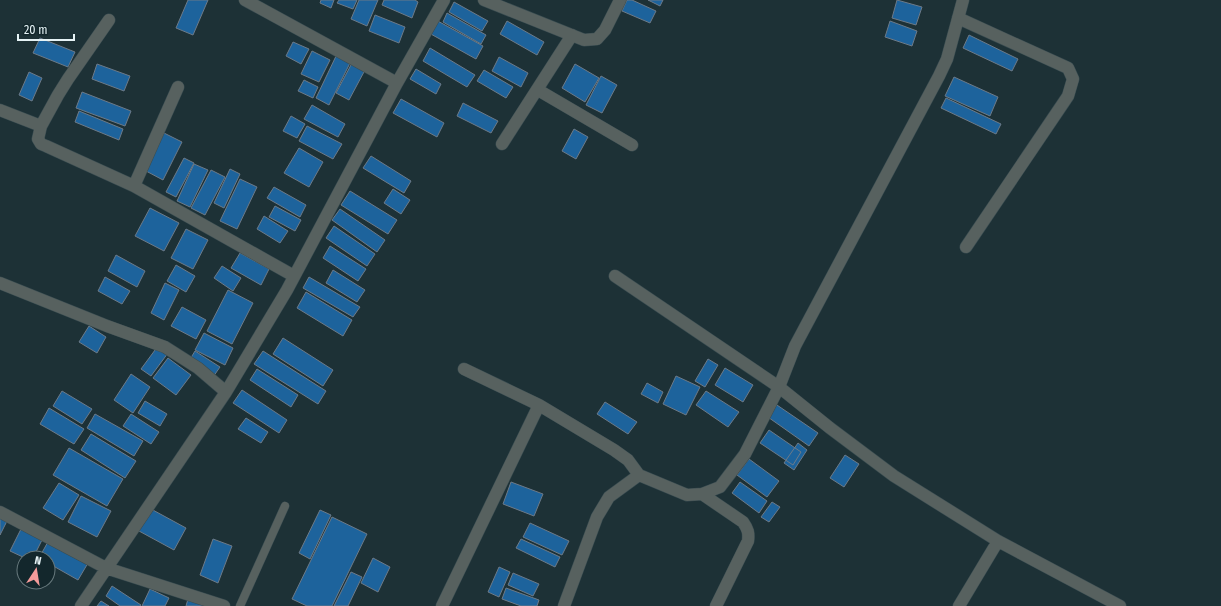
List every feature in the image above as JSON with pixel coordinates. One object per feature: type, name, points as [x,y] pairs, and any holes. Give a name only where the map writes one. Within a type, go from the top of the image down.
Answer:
[{"type":"street","points":[[245,0],[397,83]]},
{"type":"street","points":[[81,606],[226,392],[287,290],[397,83],[444,0]]},
{"type":"street","points":[[484,0],[584,40],[597,39],[605,30],[620,0]]},
{"type":"street","points":[[464,369],[539,405],[614,450],[628,460],[639,475],[687,495],[702,494],[720,486],[745,454],[779,387],[795,346],[939,76],[947,59],[963,0]]},
{"type":"street","points":[[958,18],[1068,68],[1073,80],[1068,96],[966,247]]},
{"type":"street","points":[[109,20],[61,90],[41,126],[38,138],[41,144],[134,186],[294,276]]},
{"type":"street","points":[[502,144],[572,35]]},
{"type":"street","points":[[134,186],[178,87]]},
{"type":"street","points":[[538,90],[632,145]]},
{"type":"street","points":[[0,110],[41,126]]},
{"type":"street","points":[[615,276],[779,387],[830,428],[894,476],[998,541],[1106,603],[1120,606]]},
{"type":"street","points":[[0,283],[165,347],[198,368],[226,392]]},
{"type":"street","points":[[442,606],[539,405]]},
{"type":"street","points":[[564,606],[597,517],[609,497],[639,475]]},
{"type":"street","points":[[702,494],[743,522],[749,534],[748,541],[716,606]]},
{"type":"street","points":[[0,512],[106,568],[224,606]]},
{"type":"street","points":[[959,606],[998,541]]},
{"type":"lane","points":[[240,606],[286,506]]},
{"type":"building","points":[[188,0],[208,0],[193,35],[176,28]]},
{"type":"building","points":[[321,0],[334,0],[331,8],[320,3]]},
{"type":"building","points":[[339,0],[357,0],[353,9],[337,3]]},
{"type":"building","points":[[359,0],[378,0],[367,26],[351,19]]},
{"type":"building","points":[[384,0],[415,0],[418,2],[412,18],[382,5]]},
{"type":"building","points":[[627,0],[632,0],[656,11],[650,23],[622,11]]},
{"type":"building","points":[[648,0],[663,0],[660,6]]},
{"type":"building","points":[[897,0],[922,7],[916,25],[892,18]]},
{"type":"building","points":[[454,2],[488,21],[482,31],[449,12]]},
{"type":"building","points":[[447,13],[486,35],[481,44],[443,22]]},
{"type":"building","points":[[375,15],[405,27],[399,43],[369,31]]},
{"type":"building","points":[[436,20],[483,46],[476,59],[429,33]]},
{"type":"building","points":[[507,21],[544,42],[537,55],[500,34]]},
{"type":"building","points":[[890,21],[917,31],[912,46],[885,37]]},
{"type":"building","points":[[969,35],[1018,59],[1012,71],[963,48]]},
{"type":"building","points":[[40,38],[75,52],[68,67],[33,53]]},
{"type":"building","points":[[293,42],[309,49],[301,64],[286,56]]},
{"type":"building","points":[[430,48],[475,75],[467,87],[423,61]]},
{"type":"building","points":[[312,51],[330,60],[319,82],[301,74]]},
{"type":"building","points":[[337,54],[351,61],[329,105],[316,98]]},
{"type":"building","points":[[499,57],[528,73],[521,87],[492,71]]},
{"type":"building","points":[[352,63],[365,70],[349,100],[336,93]]},
{"type":"building","points":[[97,64],[130,76],[124,91],[92,79]]},
{"type":"building","points":[[575,64],[599,78],[585,102],[562,88]]},
{"type":"building","points":[[416,69],[441,84],[436,94],[410,79]]},
{"type":"building","points":[[484,70],[513,87],[506,98],[477,81]]},
{"type":"building","points":[[29,72],[42,78],[32,101],[19,95]]},
{"type":"building","points":[[601,76],[617,85],[602,113],[586,105]]},
{"type":"building","points":[[954,77],[998,97],[990,116],[945,96]]},
{"type":"building","points":[[304,80],[318,87],[313,98],[298,91]]},
{"type":"building","points":[[82,92],[131,111],[125,126],[76,108]]},
{"type":"building","points":[[946,98],[1001,124],[996,134],[941,108]]},
{"type":"building","points":[[401,99],[444,123],[437,137],[393,113]]},
{"type":"building","points":[[463,103],[498,121],[491,133],[457,116]]},
{"type":"building","points":[[312,105],[345,124],[338,137],[304,119]]},
{"type":"building","points":[[79,111],[123,129],[119,140],[75,122]]},
{"type":"building","points":[[291,116],[305,124],[297,138],[283,131]]},
{"type":"building","points":[[307,126],[342,144],[333,159],[299,141]]},
{"type":"building","points":[[574,129],[588,137],[576,159],[562,151]]},
{"type":"building","points":[[164,133],[182,142],[163,180],[146,171]]},
{"type":"building","points":[[299,148],[323,162],[309,187],[284,173]]},
{"type":"building","points":[[371,156],[411,181],[404,193],[363,168]]},
{"type":"building","points":[[184,158],[194,163],[176,197],[166,192]]},
{"type":"building","points":[[194,164],[208,170],[190,207],[177,201]]},
{"type":"building","points":[[230,169],[240,174],[224,208],[214,203]]},
{"type":"building","points":[[211,170],[225,177],[205,215],[191,208]]},
{"type":"building","points":[[240,179],[257,187],[237,229],[220,221]]},
{"type":"building","points":[[274,187],[306,205],[300,217],[267,198]]},
{"type":"building","points":[[393,189],[410,200],[401,214],[384,203]]},
{"type":"building","points":[[350,191],[397,220],[388,234],[341,205]]},
{"type":"building","points":[[275,206],[301,220],[295,231],[269,217]]},
{"type":"building","points":[[150,208],[179,223],[164,251],[135,236]]},
{"type":"building","points":[[340,209],[385,240],[377,252],[332,220]]},
{"type":"building","points":[[264,216],[288,231],[280,243],[257,229]]},
{"type":"building","points":[[334,226],[375,254],[367,266],[326,238]]},
{"type":"building","points":[[186,229],[208,240],[193,269],[171,258]]},
{"type":"building","points":[[330,246],[366,269],[358,281],[323,258]]},
{"type":"building","points":[[240,253],[269,269],[261,285],[231,268]]},
{"type":"building","points":[[116,255],[145,271],[137,287],[108,271]]},
{"type":"building","points":[[176,265],[195,276],[186,292],[167,281]]},
{"type":"building","points":[[222,266],[241,278],[233,291],[214,278]]},
{"type":"building","points":[[333,270],[365,290],[357,302],[326,283]]},
{"type":"building","points":[[105,277],[130,291],[122,304],[98,291]]},
{"type":"building","points":[[309,277],[360,307],[353,317],[303,288]]},
{"type":"building","points":[[165,283],[179,290],[164,320],[151,313]]},
{"type":"building","points":[[228,290],[253,303],[232,344],[207,331]]},
{"type":"building","points":[[306,292],[352,320],[343,336],[297,308]]},
{"type":"building","points":[[182,307],[206,320],[196,339],[171,326]]},
{"type":"building","points":[[89,326],[106,337],[97,353],[79,342]]},
{"type":"building","points":[[204,333],[233,348],[225,365],[195,350]]},
{"type":"building","points":[[283,338],[333,370],[323,386],[273,354]]},
{"type":"building","points":[[158,346],[168,353],[151,376],[141,369]]},
{"type":"building","points":[[195,351],[220,367],[213,377],[189,361]]},
{"type":"building","points":[[263,351],[326,391],[318,404],[254,364]]},
{"type":"building","points":[[168,358],[191,375],[176,395],[153,378]]},
{"type":"building","points":[[708,359],[718,365],[705,387],[695,381]]},
{"type":"building","points":[[725,368],[753,385],[743,402],[715,385]]},
{"type":"building","points":[[257,369],[298,395],[291,407],[250,380]]},
{"type":"building","points":[[131,374],[150,387],[133,413],[114,400]]},
{"type":"building","points":[[676,376],[700,387],[686,415],[663,404]]},
{"type":"building","points":[[647,383],[663,392],[658,403],[641,394]]},
{"type":"building","points":[[242,390],[287,420],[279,433],[233,403]]},
{"type":"building","points":[[62,391],[92,409],[82,424],[53,406]]},
{"type":"building","points":[[706,391],[739,412],[728,427],[696,405]]},
{"type":"building","points":[[145,401],[167,414],[160,426],[138,413]]},
{"type":"building","points":[[605,402],[637,422],[628,434],[597,414]]},
{"type":"building","points":[[774,403],[818,433],[809,446],[765,415]]},
{"type":"building","points":[[49,408],[84,429],[74,444],[40,424]]},
{"type":"building","points":[[95,414],[143,441],[134,456],[87,428]]},
{"type":"building","points":[[131,414],[159,432],[151,444],[123,426]]},
{"type":"building","points":[[246,418],[268,432],[261,443],[238,429]]},
{"type":"building","points":[[769,430],[801,452],[793,465],[760,443]]},
{"type":"building","points":[[91,434],[136,461],[125,478],[81,450]]},
{"type":"building","points":[[798,443],[807,450],[794,470],[784,463]]},
{"type":"building","points":[[69,448],[123,479],[107,506],[53,475]]},
{"type":"building","points":[[845,455],[859,464],[844,487],[830,478]]},
{"type":"building","points":[[749,459],[779,481],[767,497],[737,475]]},
{"type":"building","points":[[511,482],[543,494],[534,516],[503,504]]},
{"type":"building","points":[[740,482],[767,501],[759,513],[732,493]]},
{"type":"building","points":[[59,483],[79,495],[63,520],[43,508]]},
{"type":"building","points":[[81,496],[111,511],[97,537],[68,522]]},
{"type":"building","points":[[772,502],[780,507],[769,522],[761,517]]},
{"type":"building","points":[[151,509],[186,528],[174,550],[139,531]]},
{"type":"building","points":[[320,510],[331,515],[310,559],[299,553]]},
{"type":"building","points":[[332,517],[367,534],[332,606],[307,606],[292,599]]},
{"type":"building","points":[[0,518],[7,521],[0,535]]},
{"type":"building","points":[[530,523],[569,541],[562,555],[523,537]]},
{"type":"building","points":[[21,529],[42,540],[37,550],[16,550],[16,554],[10,551]]},
{"type":"building","points":[[213,539],[232,546],[218,583],[200,575]]},
{"type":"building","points":[[521,539],[560,557],[555,567],[516,548]]},
{"type":"building","points":[[49,540],[88,563],[78,580],[56,568],[56,550],[43,550]]},
{"type":"building","points":[[373,558],[390,567],[378,592],[361,583]]},
{"type":"building","points":[[499,567],[510,572],[499,597],[488,592]]},
{"type":"building","points":[[351,572],[362,577],[348,606],[334,606]]},
{"type":"building","points":[[513,573],[539,584],[533,596],[508,585]]},
{"type":"building","points":[[112,586],[141,605],[120,606],[106,596]]},
{"type":"building","points":[[506,588],[539,600],[537,606],[521,606],[502,599]]},
{"type":"building","points":[[150,589],[169,598],[165,606],[142,606]]},
{"type":"building","points":[[188,599],[207,606],[186,606]]},
{"type":"building","points":[[101,601],[109,606],[97,606]]}]
